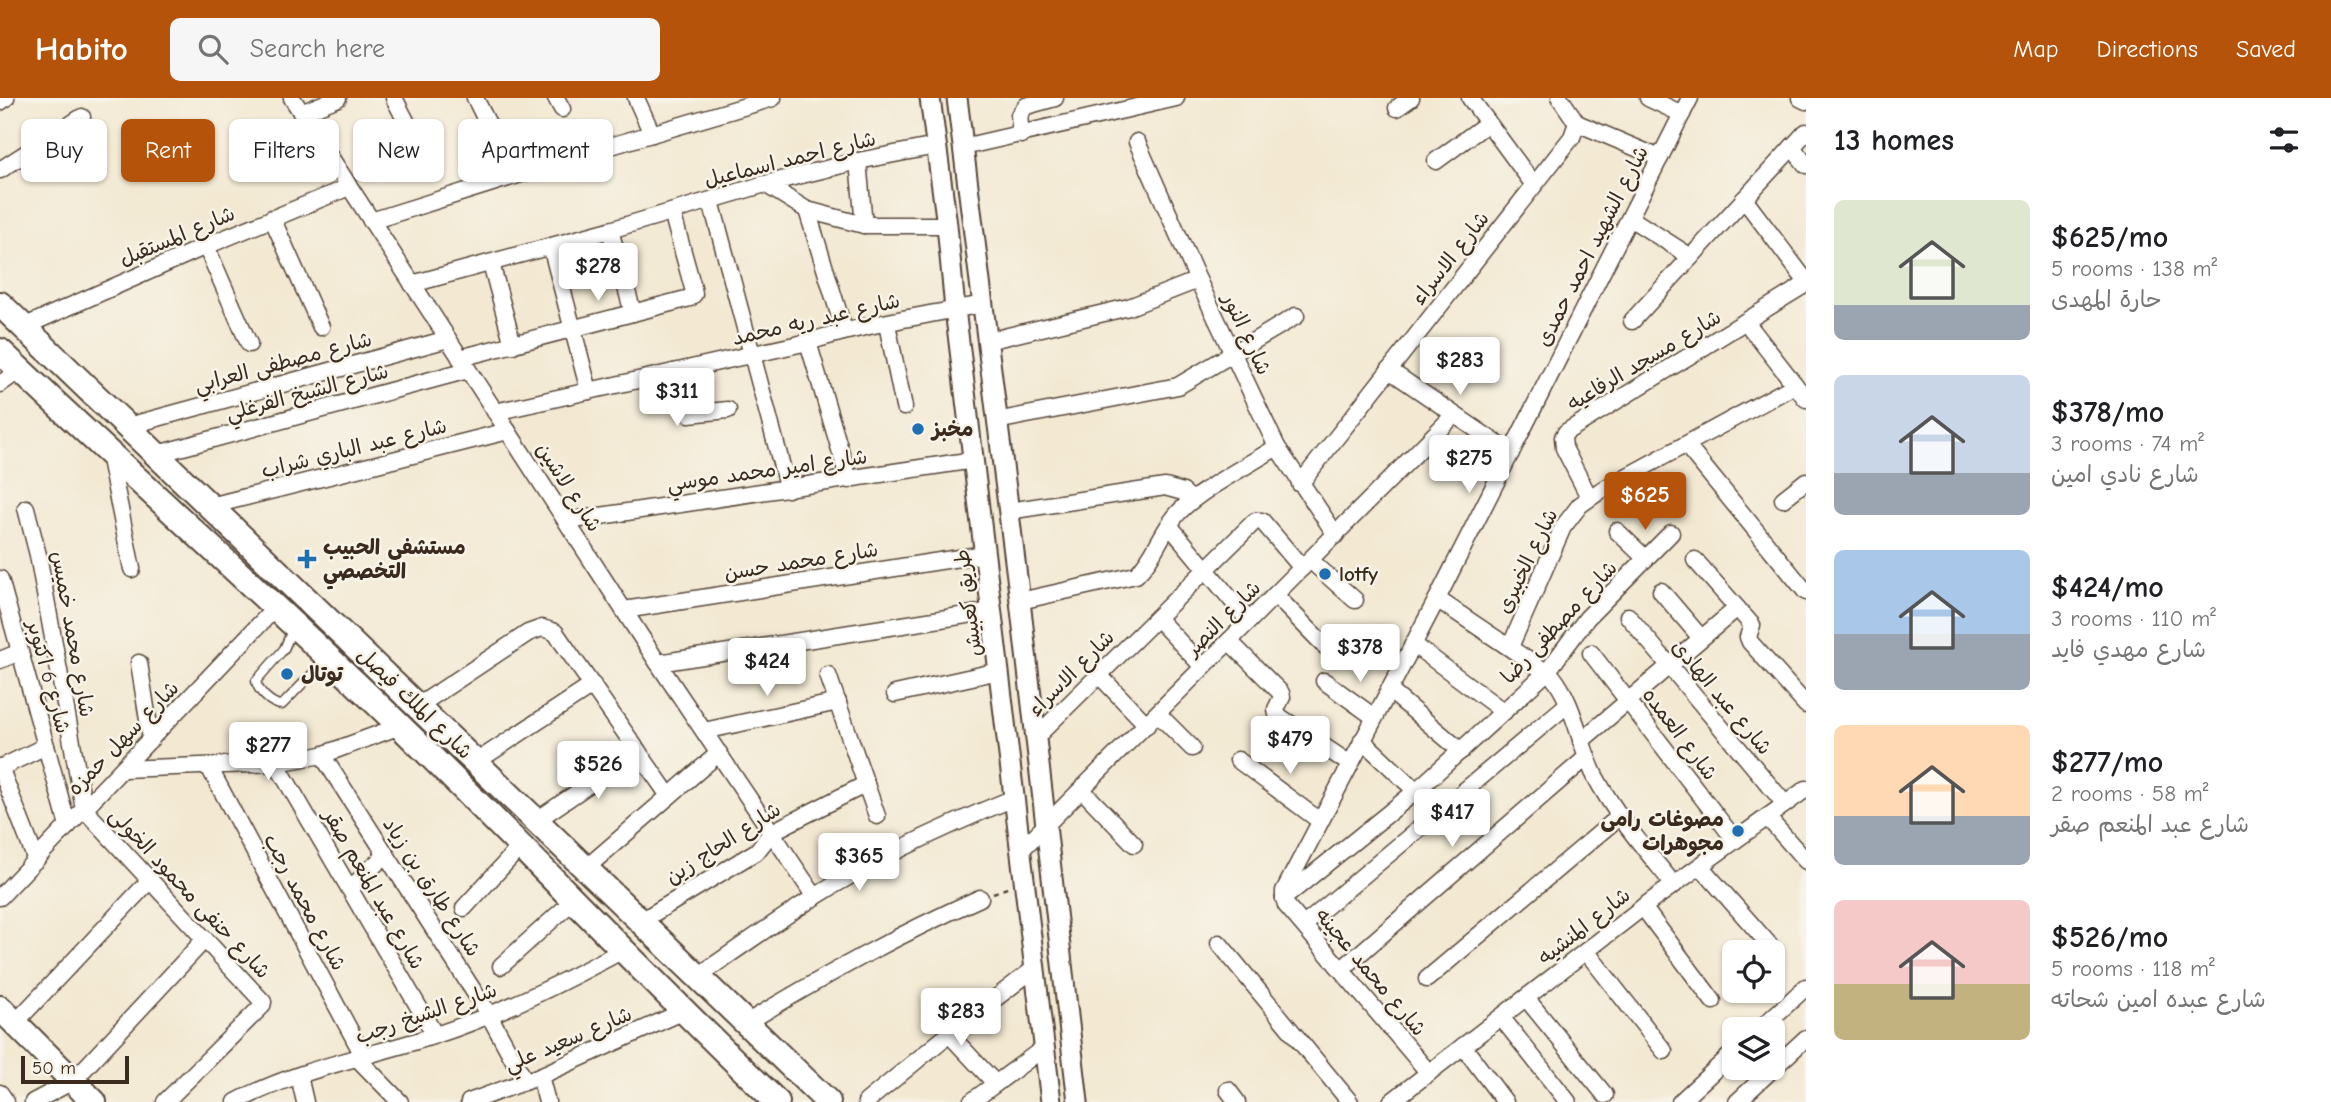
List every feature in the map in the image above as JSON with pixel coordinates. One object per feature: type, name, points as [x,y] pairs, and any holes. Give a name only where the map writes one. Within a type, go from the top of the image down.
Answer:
[{"type":"main road","name":"شارع الملك فيصل","points":[[0,304],[828,1102]]},
{"type":"main road","name":"شارع الملك فيصل","points":[[0,351],[400,726],[575,900],[682,1012],[777,1102]]},
{"type":"main road","points":[[234,568],[254,548]]},
{"type":"main road","points":[[7,1016],[94,1102]]},
{"type":"street","points":[[0,102],[6,98]]},
{"type":"street","name":"شارع لاشين","points":[[292,98],[658,663],[815,897]]},
{"type":"street","points":[[302,113],[338,98]]},
{"type":"street","points":[[394,98],[405,119]]},
{"type":"street","points":[[475,98],[486,119]]},
{"type":"street","points":[[636,98],[652,134]]},
{"type":"street","points":[[613,146],[773,98]]},
{"type":"street","name":"طريق كعبيش","points":[[930,98],[1051,1102]]},
{"type":"street","points":[[957,98],[1020,601],[1078,1102]]},
{"type":"street","points":[[1021,135],[1019,116],[1027,107],[1055,98]]},
{"type":"street","points":[[963,148],[1176,98]]},
{"type":"street","points":[[1397,108],[1411,98]]},
{"type":"street","points":[[1470,98],[1534,185]]},
{"type":"street","points":[[1560,98],[1577,123],[1660,158]]},
{"type":"street","points":[[1648,98],[1682,114]]},
{"type":"street","name":"شارع الشهيد احمد حمدى","points":[[1284,898],[1284,891],[1437,599],[1690,98]]},
{"type":"street","points":[[1800,98],[1806,101]]},
{"type":"street","points":[[0,170],[82,117]]},
{"type":"street","points":[[1436,161],[1488,122]]},
{"type":"street","name":"شارع الاسراء","points":[[1300,484],[1572,137],[1577,123]]},
{"type":"street","points":[[1632,321],[1806,132]]},
{"type":"street","name":"شارع النور","points":[[1137,142],[1198,280],[1277,447],[1336,535]]},
{"type":"street","name":"شارع احمد اسماعيل","points":[[412,284],[765,184],[858,161],[936,146]]},
{"type":"street","points":[[1792,147],[1806,165]]},
{"type":"street","points":[[858,161],[863,225]]},
{"type":"street","points":[[371,221],[495,182]]},
{"type":"street","points":[[765,184],[807,210],[863,225],[947,225]]},
{"type":"street","name":"شارع المستقبل","points":[[23,327],[206,246],[349,187]]},
{"type":"street","points":[[1744,199],[1806,283]]},
{"type":"street","points":[[711,201],[788,489]]},
{"type":"street","points":[[807,210],[844,330]]},
{"type":"street","name":"شارع الشيخ الفرغلي","points":[[157,454],[464,364],[513,345],[693,296],[672,212]]},
{"type":"street","points":[[272,218],[321,327]]},
{"type":"street","points":[[1630,218],[1691,257]]},
{"type":"street","points":[[610,230],[633,313]]},
{"type":"street","points":[[206,246],[249,344]]},
{"type":"street","points":[[551,246],[589,391]]},
{"type":"street","points":[[491,263],[513,345]]},
{"type":"street","points":[[987,341],[1129,307],[1198,280]]},
{"type":"street","name":"شارع مسجد الرفاعيه","points":[[1589,498],[1564,448],[1563,437],[1566,432],[1806,283]]},
{"type":"street","name":"شارع عبد ريه محمد","points":[[495,412],[808,342],[844,330],[982,304]]},
{"type":"street","points":[[996,421],[1178,386],[1296,316]]},
{"type":"street","points":[[1746,322],[1806,399]]},
{"type":"street","points":[[887,324],[904,407]]},
{"type":"street","name":"شارع مصطفى العرابي","points":[[128,426],[448,339]]},
{"type":"street","points":[[808,342],[849,480]]},
{"type":"street","points":[[0,384],[20,370]]},
{"type":"street","points":[[1389,370],[1511,453]]},
{"type":"street","points":[[673,372],[685,410],[689,414],[728,410]]},
{"type":"street","name":"شارع الخبيرى","points":[[1510,648],[1563,527],[1589,498],[1795,385]]},
{"type":"street","name":"شارع النصر","points":[[1021,850],[1454,415]]},
{"type":"street","name":"شارع عبد الباري شراب","points":[[210,506],[508,431]]},
{"type":"street","points":[[1686,445],[1806,592]]},
{"type":"street","points":[[1020,601],[1136,575],[1145,566],[1177,514],[1192,500],[1277,447]]},
{"type":"street","points":[[108,452],[132,569]]},
{"type":"street","name":"شارع امير محمد موسي","points":[[567,521],[974,460]]},
{"type":"street","points":[[1783,499],[1806,481]]},
{"type":"street","points":[[1008,511],[1165,487],[1183,492],[1192,500]]},
{"type":"street","name":"شارع محمد خميس","points":[[26,508],[38,555],[84,810]]},
{"type":"street","name":"شارع الاسراء","points":[[1036,737],[1255,522],[1262,521],[1306,564]]},
{"type":"street","points":[[1170,525],[1249,621]]},
{"type":"street","points":[[1617,531],[1646,559]]},
{"type":"street","name":"شارع مصطفى رضا","points":[[1284,898],[1416,791],[1547,672],[1587,618],[1671,533]]},
{"type":"street","name":"شارع محمد حسن","points":[[624,610],[985,554]]},
{"type":"street","points":[[1695,561],[1752,625],[1748,640],[1806,705]]},
{"type":"street","points":[[1306,564],[1355,600]]},
{"type":"street","name":"شارع 6 اكتوبر","points":[[0,579],[68,826]]},
{"type":"street","points":[[1661,591],[1701,638]]},
{"type":"street","points":[[1275,595],[1326,648]]},
{"type":"street","points":[[1437,599],[1547,672],[1559,685],[1602,788],[1620,816],[1674,885]]},
{"type":"street","name":"شارع سهل حمزه","points":[[0,897],[276,607]]},
{"type":"street","points":[[1581,741],[1737,608]]},
{"type":"street","points":[[658,663],[992,611]]},
{"type":"street","name":"شارع عبد الهادى","points":[[1628,616],[1785,804]]},
{"type":"street","points":[[1157,618],[1203,667]]},
{"type":"street","points":[[418,706],[528,633],[542,628],[555,632],[669,796]]},
{"type":"street","points":[[1229,641],[1281,693],[1277,715],[1350,764]]},
{"type":"street","points":[[1413,643],[1504,712]]},
{"type":"street","points":[[0,660],[20,652]]},
{"type":"street","name":"شارع العمده","points":[[1591,653],[1735,840]]},
{"type":"street","points":[[139,663],[151,739]]},
{"type":"street","points":[[895,694],[999,671]]},
{"type":"street","points":[[828,675],[877,816]]},
{"type":"street","points":[[1099,675],[1192,748]]},
{"type":"street","points":[[1324,681],[1374,717]]},
{"type":"street","points":[[476,762],[593,685]]},
{"type":"street","points":[[1389,690],[1461,751]]},
{"type":"street","points":[[704,731],[838,702]]},
{"type":"street","points":[[1304,925],[1568,704]]},
{"type":"street","points":[[122,769],[276,764],[322,755],[400,726]]},
{"type":"street","points":[[1362,740],[1416,791]]},
{"type":"street","points":[[36,860],[0,768],[46,746]]},
{"type":"street","points":[[537,820],[638,751]]},
{"type":"street","points":[[586,868],[719,753]]},
{"type":"street","name":"شارع طارق بن زياد","points":[[322,755],[547,1102]]},
{"type":"street","points":[[1342,969],[1587,757]]},
{"type":"street","points":[[1238,760],[1320,821]]},
{"type":"street","name":"شارع عبد المنعم صقر","points":[[276,764],[435,1035]]},
{"type":"street","name":"شارع محمد رجب","points":[[209,767],[361,1058],[400,1102]]},
{"type":"street","name":"شارع الحاج زين","points":[[640,921],[757,850],[772,832],[866,784]]},
{"type":"street","name":"شارع المنشيه","points":[[1391,1102],[1412,1096],[1429,1073],[1643,907],[1806,789]]},
{"type":"street","points":[[1082,790],[1134,844]]},
{"type":"street","points":[[698,976],[815,897],[922,839],[1014,798]]},
{"type":"street","name":"شارع حنفى محمود الخولى","points":[[84,810],[262,1000],[262,1006],[165,1102]]},
{"type":"street","points":[[1427,979],[1620,816]]},
{"type":"street","points":[[1767,817],[1806,861]]},
{"type":"street","points":[[464,908],[521,846]]},
{"type":"street","points":[[349,889],[386,854]]},
{"type":"street","points":[[1700,866],[1765,940]]},
{"type":"street","points":[[7,1016],[150,880]]},
{"type":"street","points":[[746,1023],[854,959],[980,898]]},
{"type":"street","name":"شارع محمد عجينه","points":[[1284,898],[1429,1073]]},
{"type":"street","points":[[501,966],[575,900]]},
{"type":"street","points":[[1643,907],[1713,1001]]},
{"type":"street","points":[[33,1102],[73,1081],[205,939]]},
{"type":"street","points":[[1219,943],[1350,1102]]},
{"type":"street","name":"شارع الشيخ رجب","points":[[236,1102],[299,1076],[435,1035],[489,1015],[542,993],[623,950]]},
{"type":"street","points":[[1586,951],[1664,1051]]},
{"type":"street","points":[[866,1102],[1035,968]]},
{"type":"street","points":[[1773,1017],[1806,987]]},
{"type":"street","points":[[1526,998],[1605,1095]]},
{"type":"street","name":"شارع سعيد علي","points":[[469,1102],[532,1078],[682,1012]]},
{"type":"street","points":[[1501,1017],[1568,1102]]},
{"type":"street","points":[[949,1034],[995,1083]]},
{"type":"street","points":[[1737,1102],[1806,1038]]},
{"type":"street","points":[[1464,1046],[1505,1102]]},
{"type":"street","points":[[971,1102],[1045,1047]]},
{"type":"street","points":[[1679,1102],[1722,1063]]},
{"type":"street","points":[[1047,1071],[1075,1068]]},
{"type":"street","points":[[299,1076],[304,1102]]},
{"type":"street","points":[[0,1093],[6,1102]]},
{"type":"lane","points":[[293,625],[289,642],[256,681],[266,697],[278,706],[282,705],[311,674],[334,663]]},
{"type":"path","points":[[980,898],[1024,881]]},
{"type":"place","name":"مخبز","points":[[918,429]]},
{"type":"place","name":"مستشفى الحبيب التخصصي","points":[[307,559]]},
{"type":"place","name":"lotfy","points":[[1325,574]]},
{"type":"place","name":"توتال","points":[[287,674]]},
{"type":"place","name":"مصوغات رامى مجوهرات","points":[[1738,831]]}]
